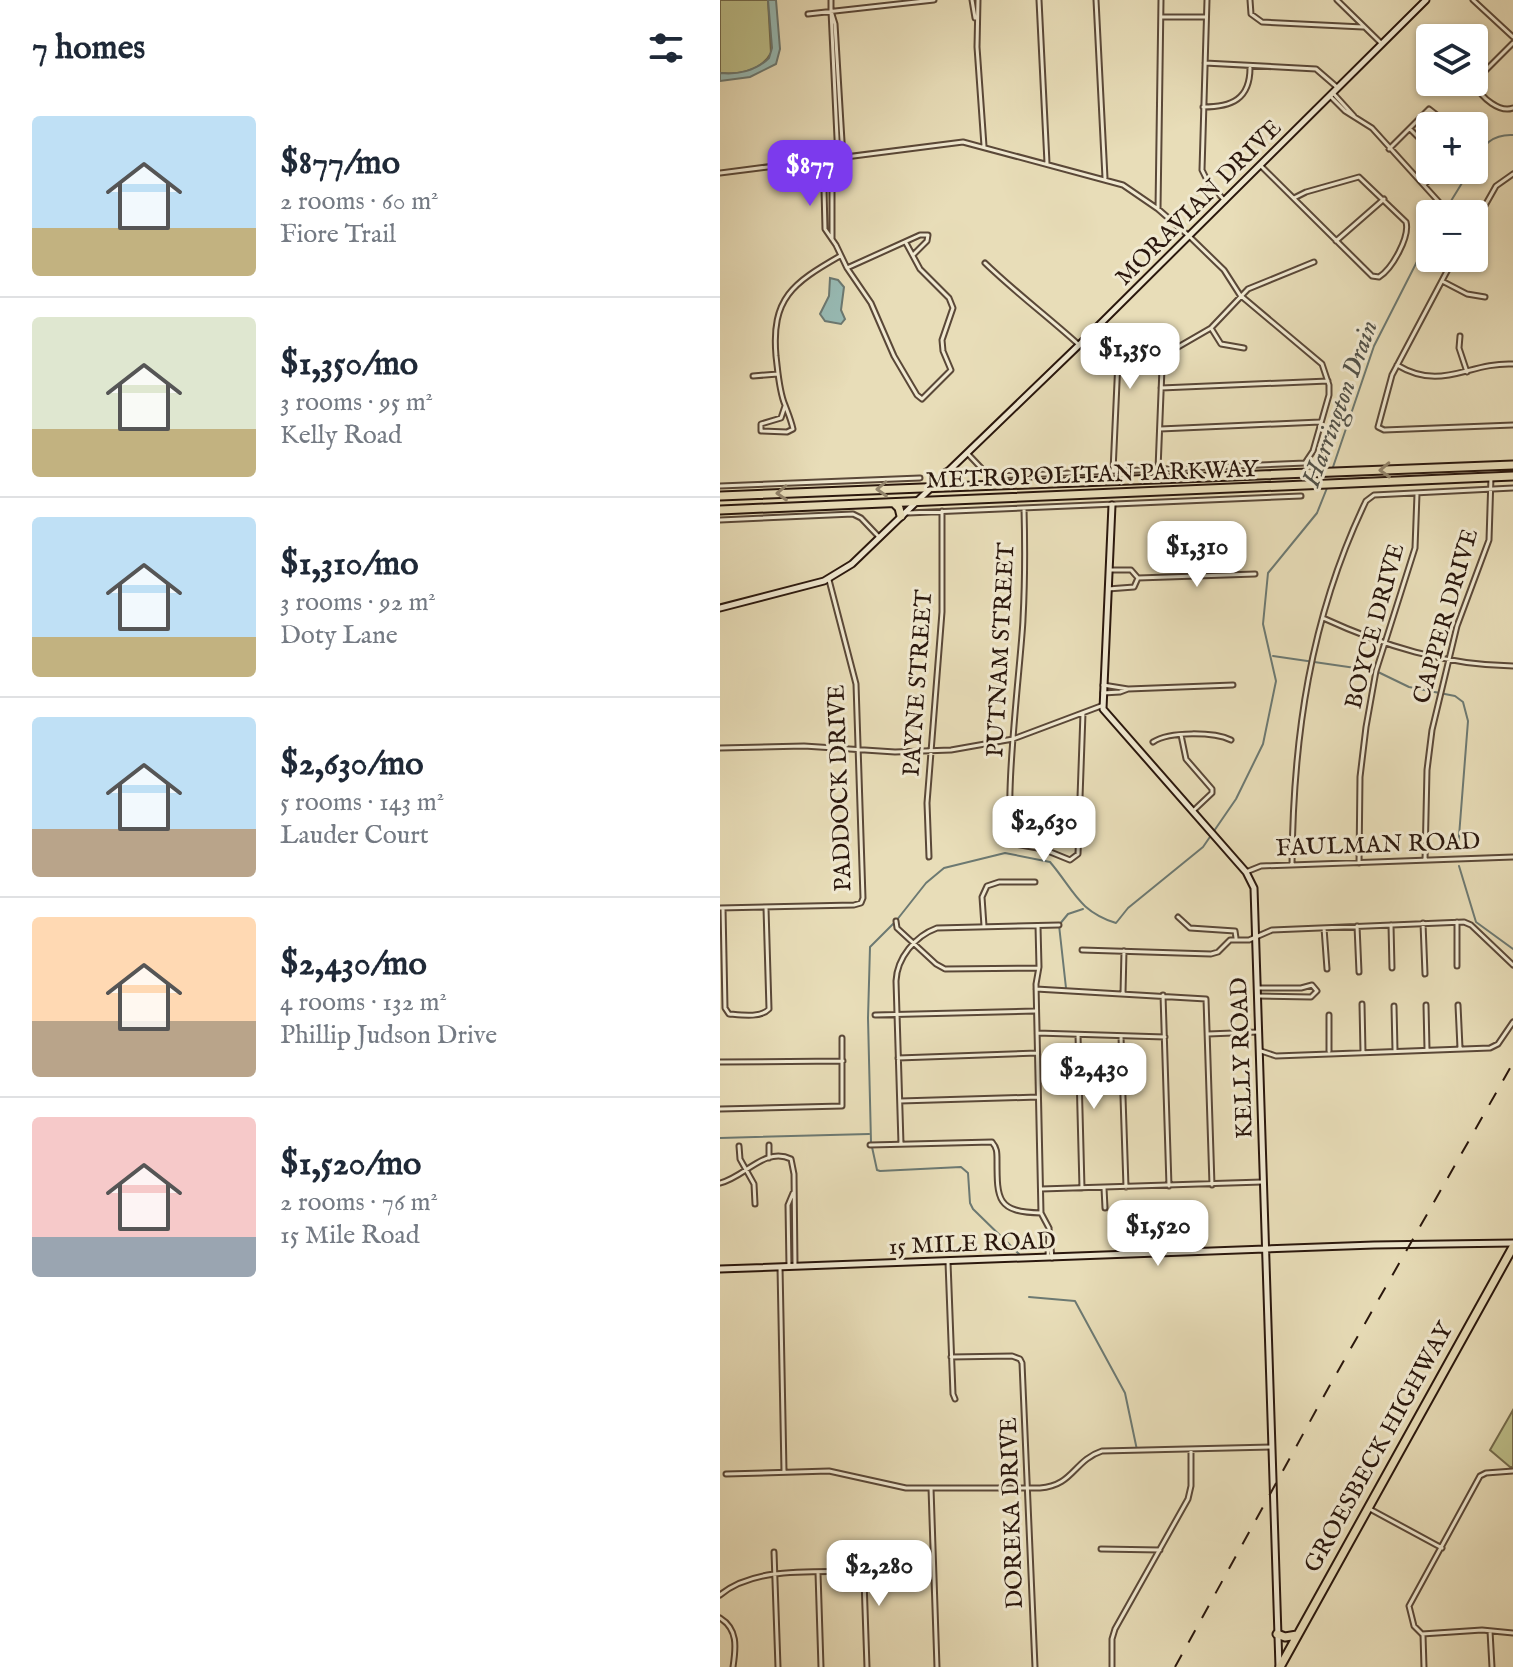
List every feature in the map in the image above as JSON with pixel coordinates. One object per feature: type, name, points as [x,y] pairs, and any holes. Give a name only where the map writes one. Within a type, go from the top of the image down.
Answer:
[{"type":"main road","name":"METROPOLITAN PARKWAY","points":[[720,496],[1513,465]]},
{"type":"main road","points":[[1433,480],[1431,475],[1436,468]]},
{"type":"main road","points":[[946,473],[948,481],[954,486]]},
{"type":"main road","name":"METROPOLITAN PARKWAY","points":[[720,510],[1513,476]]},
{"type":"main road","points":[[1004,498],[1010,490],[1008,484]]},
{"type":"main road","points":[[839,505],[838,497],[844,491]]},
{"type":"main road","points":[[894,503],[903,515]]},
{"type":"main road","name":"GROESBECK HIGHWAY","points":[[1280,1667],[1513,1245]]},
{"type":"main road","points":[[1277,1634],[1285,1637],[1297,1635]]},
{"type":"street","points":[[831,0],[835,24],[840,159]]},
{"type":"street","points":[[808,14],[934,0]]},
{"type":"street","points":[[972,0],[984,146]]},
{"type":"street","points":[[976,22],[978,0]]},
{"type":"street","points":[[1039,0],[1047,163]]},
{"type":"street","points":[[1096,0],[1105,178]]},
{"type":"street","points":[[1158,209],[1161,0]]},
{"type":"street","points":[[1207,0],[1203,174],[1225,201]]},
{"type":"street","points":[[1250,0],[1250,12],[1254,18],[1267,23],[1363,27]]},
{"type":"street","points":[[1337,0],[1382,44]]},
{"type":"street","name":"MORAVIAN DRIVE","points":[[720,608],[829,579],[852,564],[1079,345],[1426,0]]},
{"type":"street","points":[[1473,0],[1513,40],[1488,67]]},
{"type":"street","points":[[1162,17],[1207,17]]},
{"type":"street","points":[[1205,63],[1316,69],[1345,111],[1372,128],[1437,200]]},
{"type":"street","points":[[1203,107],[1225,107],[1237,99],[1249,85],[1250,66]]},
{"type":"street","points":[[1486,96],[1500,109],[1507,111],[1513,108]]},
{"type":"street","points":[[1389,149],[1416,123]]},
{"type":"street","points":[[1410,129],[1416,135]]},
{"type":"street","points":[[720,173],[956,143],[984,146],[1105,178],[1130,188],[1189,236],[1227,273],[1240,295],[1320,360],[1328,381],[1329,395],[1322,422],[1309,461],[1301,464],[996,476],[985,472],[967,453]]},
{"type":"street","points":[[829,160],[832,239]]},
{"type":"street","points":[[819,162],[824,189],[825,229],[871,303],[894,356],[922,399],[952,369],[943,351],[942,340],[953,314],[952,304],[923,273],[906,243]]},
{"type":"street","points":[[1260,165],[1366,272],[1377,277],[1386,272],[1408,231],[1406,222],[1363,179],[1357,177],[1294,198]]},
{"type":"street","points":[[1488,200],[1496,186],[1513,174]]},
{"type":"street","points":[[1336,241],[1384,199]]},
{"type":"street","points":[[847,268],[920,235],[928,235],[927,241],[913,255]]},
{"type":"street","points":[[785,406],[781,418],[761,424],[761,431],[791,431],[793,426],[778,374],[774,333],[778,313],[785,296],[807,275],[840,256]]},
{"type":"street","points":[[1158,469],[1161,388],[1166,354],[1211,328],[1240,295],[1255,284],[1314,262]]},
{"type":"street","points":[[985,263],[1026,302],[1046,315],[1079,345]]},
{"type":"street","points":[[1447,272],[1397,365],[1378,418],[1378,428],[1513,425]]},
{"type":"street","points":[[1442,281],[1467,294],[1485,297]]},
{"type":"street","points":[[1211,328],[1222,344],[1244,348]]},
{"type":"street","points":[[1094,330],[1112,348],[1118,360],[1113,471]]},
{"type":"street","points":[[1460,336],[1459,348],[1467,372]]},
{"type":"street","points":[[1397,365],[1416,374],[1447,377],[1491,365],[1513,364]]},
{"type":"street","points":[[753,376],[778,374]]},
{"type":"street","points":[[1161,388],[1328,381]]},
{"type":"street","points":[[1160,429],[1322,422]]},
{"type":"street","name":"CAPPER DRIVE","points":[[1425,860],[1428,760],[1436,709],[1447,661],[1489,540],[1491,477]]},
{"type":"street","points":[[720,486],[920,478]]},
{"type":"street","points":[[1292,865],[1292,800],[1299,723],[1310,663],[1337,570],[1369,496],[1513,488]]},
{"type":"street","name":"BOYCE DRIVE","points":[[1359,863],[1362,758],[1371,694],[1415,548],[1417,493]]},
{"type":"street","points":[[903,515],[1301,496]]},
{"type":"street","points":[[720,748],[777,746],[930,752],[1013,739],[1103,706],[1112,505]]},
{"type":"street","name":"PUTNAM STREET","points":[[1024,508],[1024,607],[1013,739],[1010,829],[1013,842],[1067,859],[1076,857],[1080,847],[1083,713]]},
{"type":"street","name":"PAYNE STREET","points":[[929,857],[927,803],[942,612],[942,511]]},
{"type":"street","points":[[720,520],[853,514],[880,537]]},
{"type":"street","points":[[1109,570],[1131,570],[1138,578]]},
{"type":"street","points":[[1138,578],[1255,574]]},
{"type":"street","points":[[1108,589],[1131,588],[1136,586],[1138,578]]},
{"type":"street","name":"PADDOCK DRIVE","points":[[766,908],[861,903],[863,893],[856,684],[829,579]]},
{"type":"street","points":[[1323,618],[1384,644],[1447,661],[1513,666]]},
{"type":"street","points":[[1103,685],[1128,689],[1233,685]]},
{"type":"street","points":[[1103,693],[1128,689]]},
{"type":"street","name":"KELLY ROAD","points":[[1103,706],[1107,715],[1246,872],[1254,888],[1280,1667]]},
{"type":"street","points":[[1181,735],[1186,759],[1212,789],[1212,793],[1193,811]]},
{"type":"street","points":[[1153,742],[1163,736],[1181,735],[1220,735],[1231,740]]},
{"type":"street","name":"FAULMAN ROAD","points":[[1246,872],[1261,866],[1513,857]]},
{"type":"street","points":[[984,926],[982,897],[987,886],[999,882],[1035,882]]},
{"type":"street","points":[[722,908],[766,908],[768,1012],[747,1015],[727,1012],[722,908]]},
{"type":"street","points":[[1178,917],[1190,928],[1235,931],[1236,938]]},
{"type":"street","points":[[896,921],[897,928],[940,967],[950,970],[1039,967]]},
{"type":"street","points":[[1457,922],[1457,966]]},
{"type":"street","points":[[1082,950],[1214,954],[1236,938],[1249,940],[1272,930],[1457,922],[1471,925],[1513,965]]},
{"type":"street","points":[[1423,923],[1425,974]]},
{"type":"street","points":[[1038,924],[1036,1011],[1041,1213],[1049,1228],[1050,1258]]},
{"type":"street","points":[[901,1144],[896,1015],[897,968],[903,956],[926,933],[937,928],[1059,925]]},
{"type":"street","points":[[1391,925],[1392,968]]},
{"type":"street","points":[[1357,926],[1359,972]]},
{"type":"street","points":[[1324,928],[1327,969]]},
{"type":"street","points":[[1123,993],[1124,951]]},
{"type":"street","points":[[1312,985],[1317,991],[1311,997],[1257,992],[1312,985]]},
{"type":"street","points":[[1036,989],[1206,999],[1212,1185]]},
{"type":"street","points":[[1163,995],[1169,1186]]},
{"type":"street","points":[[1362,1004],[1363,1052]]},
{"type":"street","points":[[1426,1005],[1427,1049]]},
{"type":"street","points":[[1458,1005],[1460,1048]]},
{"type":"street","points":[[1394,1006],[1395,1051]]},
{"type":"street","points":[[875,1015],[1036,1011]]},
{"type":"street","points":[[1329,1015],[1329,1052]]},
{"type":"street","points":[[1259,1048],[1276,1056],[1496,1047],[1513,1022]]},
{"type":"street","points":[[1208,1034],[1258,1032]]},
{"type":"street","points":[[1037,1033],[1165,1037]]},
{"type":"street","points":[[1078,1035],[1082,1188]]},
{"type":"street","points":[[1121,1037],[1126,1187]]},
{"type":"street","points":[[720,1109],[842,1106],[842,1038]]},
{"type":"street","points":[[898,1058],[1037,1053]]},
{"type":"street","points":[[720,1062],[843,1061]]},
{"type":"street","points":[[900,1101],[1038,1097]]},
{"type":"street","points":[[870,1145],[992,1142],[997,1149],[997,1191],[1002,1203],[1015,1211],[1041,1213]]},
{"type":"street","points":[[769,1145],[769,1158]]},
{"type":"street","points":[[739,1146],[740,1159],[754,1184],[755,1204]]},
{"type":"street","points":[[720,1183],[769,1158],[782,1156],[791,1159],[795,1189],[788,1205],[792,1267]]},
{"type":"street","points":[[1041,1189],[1262,1182]]},
{"type":"street","points":[[1104,1188],[1105,1208]]},
{"type":"street","name":"15 MILE ROAD","points":[[720,1269],[1264,1249],[1513,1245]]},
{"type":"street","points":[[948,1262],[955,1399]]},
{"type":"street","points":[[780,1267],[784,1471]]},
{"type":"street","name":"DOREKA DRIVE","points":[[951,1357],[1012,1356],[1020,1359],[1035,1667]]},
{"type":"street","points":[[726,1474],[838,1471],[898,1486],[1028,1488],[1060,1484],[1086,1459],[1102,1451],[1271,1447]]},
{"type":"street","points":[[1112,1667],[1113,1635],[1189,1495],[1191,1449]]},
{"type":"street","points":[[1513,1471],[1482,1474],[1409,1606],[1415,1629],[1422,1634],[1490,1630],[1501,1634],[1513,1633]]},
{"type":"street","points":[[931,1488],[937,1667]]},
{"type":"street","points":[[1367,1508],[1442,1548]]},
{"type":"street","points":[[1101,1549],[1160,1550]]},
{"type":"street","points":[[863,1550],[867,1667]]},
{"type":"street","points":[[774,1552],[778,1667]]},
{"type":"street","points":[[720,1595],[743,1580],[775,1574],[864,1571]]},
{"type":"street","points":[[818,1573],[821,1667]]},
{"type":"street","points":[[720,1618],[733,1628],[733,1667]]},
{"type":"street","points":[[1490,1630],[1492,1667]]},
{"type":"street","points":[[1422,1634],[1424,1667]]},
{"type":"green space","points":[[720,0],[768,0],[771,53],[755,68],[720,73]]},
{"type":"green space","points":[[1513,1410],[1513,1467],[1510,1467],[1490,1450]]},
{"type":"water","points":[[768,0],[776,0],[780,49],[776,64],[750,77],[720,81],[720,73],[746,71],[769,58],[772,48]]},
{"type":"water","points":[[830,278],[838,280],[844,287],[841,310],[845,319],[841,324],[825,321],[820,314],[829,296]]},
{"type":"waterway","name":"Harrington Drain","points":[[1488,143],[1499,136],[1513,135]]},
{"type":"waterway","name":"Harrington Drain","points":[[1452,200],[1461,184]]},
{"type":"waterway","name":"Harrington Drain","points":[[1332,470],[1374,346],[1416,264]]},
{"type":"waterway","name":"Harrington Drain","points":[[871,1142],[870,947],[896,921],[926,883],[944,868],[1005,853],[1050,862],[1085,906],[1116,923],[1128,908],[1203,847],[1236,799],[1263,744],[1276,681],[1263,624],[1268,573],[1317,513],[1327,488]]},
{"type":"waterway","points":[[1273,656],[1376,671],[1409,687],[1455,696],[1463,702],[1468,721],[1458,849]]},
{"type":"waterway","points":[[1459,866],[1476,922],[1513,949]]},
{"type":"waterway","points":[[1066,988],[1059,925],[1068,914],[1083,909]]},
{"type":"waterway","name":"Harrington Drain","points":[[720,1138],[869,1134]]},
{"type":"waterway","points":[[872,1147],[877,1170],[880,1171],[961,1167],[968,1173],[973,1209],[1019,1254]]},
{"type":"waterway","points":[[1029,1297],[1075,1301],[1125,1393],[1137,1450]]},
{"type":"railway","points":[[1175,1667],[1330,1385],[1513,1063]]}]
